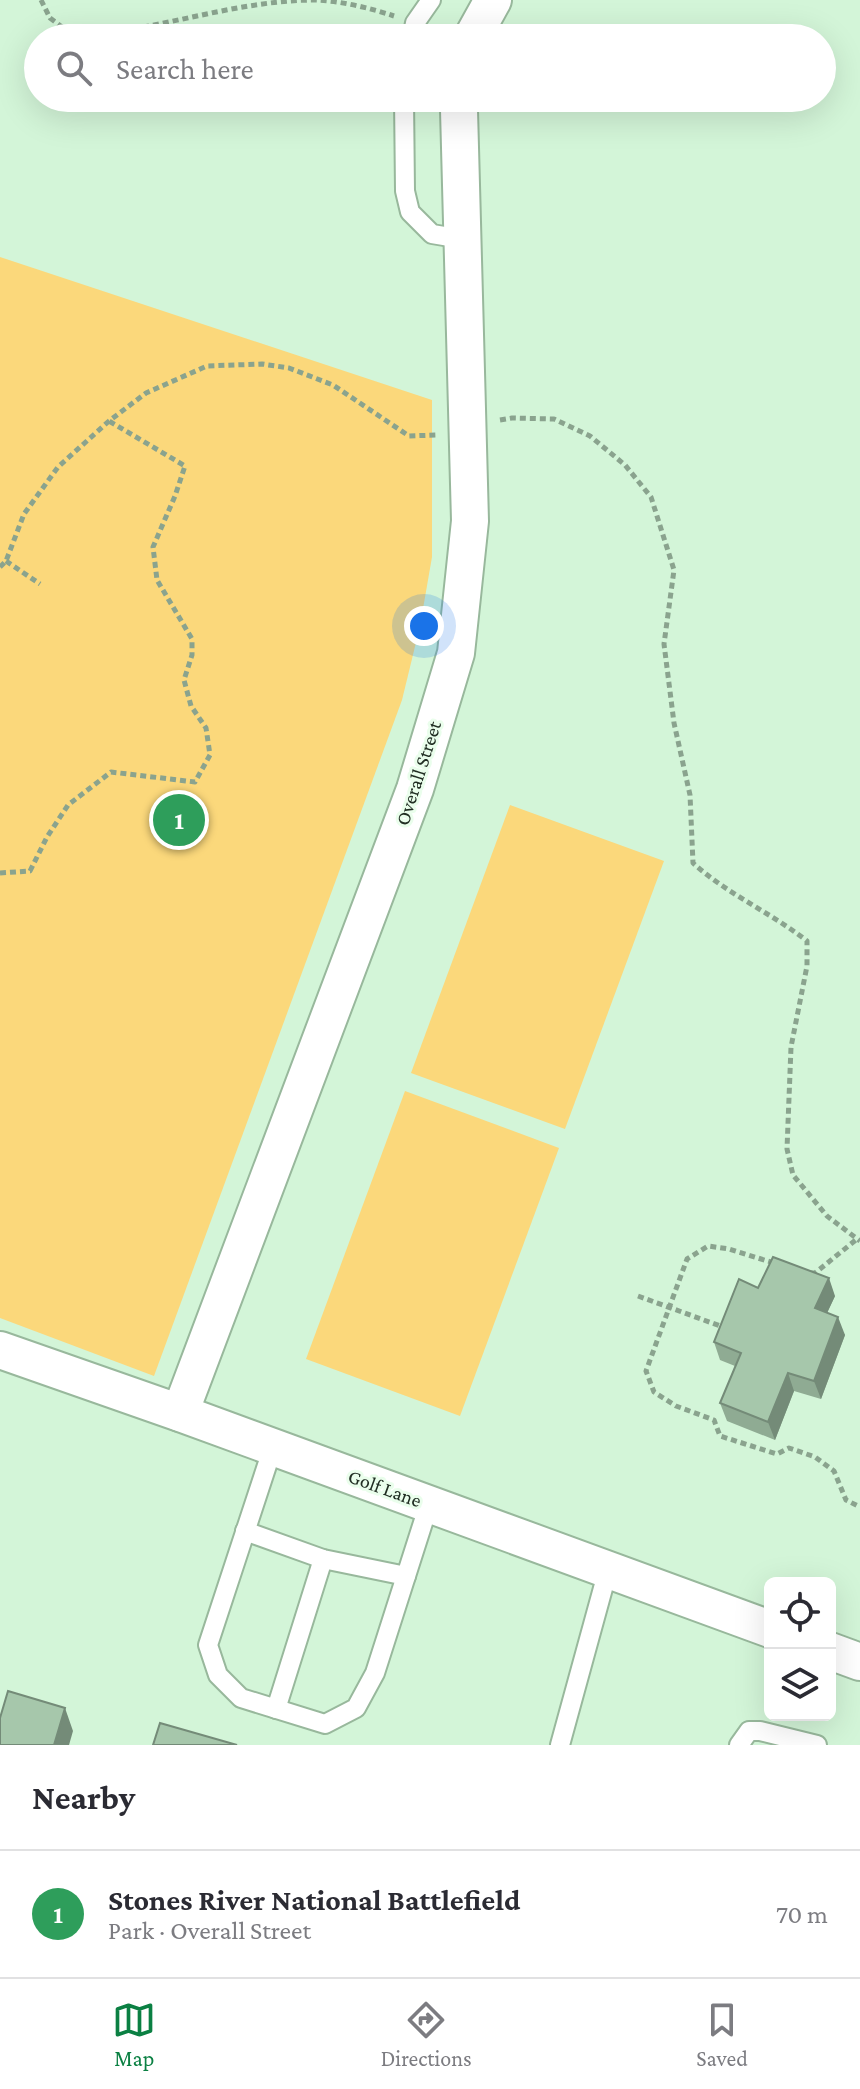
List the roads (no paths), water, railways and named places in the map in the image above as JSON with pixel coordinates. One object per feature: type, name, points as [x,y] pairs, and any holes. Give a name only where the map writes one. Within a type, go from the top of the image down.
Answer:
[{"type":"street","points":[[480,24],[493,0]]},
{"type":"street","name":"Overall Street","points":[[180,1413],[415,789],[456,653],[470,521],[452,430],[462,239],[459,112]]},
{"type":"street","name":"Golf Lane","points":[[0,1350],[764,1627]]},
{"type":"street","points":[[836,1653],[860,1662]]},
{"type":"lane","points":[[415,24],[431,0]]},
{"type":"lane","points":[[404,112],[405,191],[410,212],[432,234],[462,239]]},
{"type":"lane","points":[[273,1447],[208,1645],[218,1675],[241,1698],[325,1724],[356,1708],[375,1673],[429,1504]]},
{"type":"lane","points":[[245,1531],[323,1559],[406,1576]]},
{"type":"lane","points":[[276,1709],[323,1559]]},
{"type":"lane","points":[[560,1745],[608,1570]]},
{"type":"lane","points":[[739,1745],[749,1731],[817,1745]]},
{"type":"place","name":"Stones River National Battlefield","points":[[179,820]]}]
